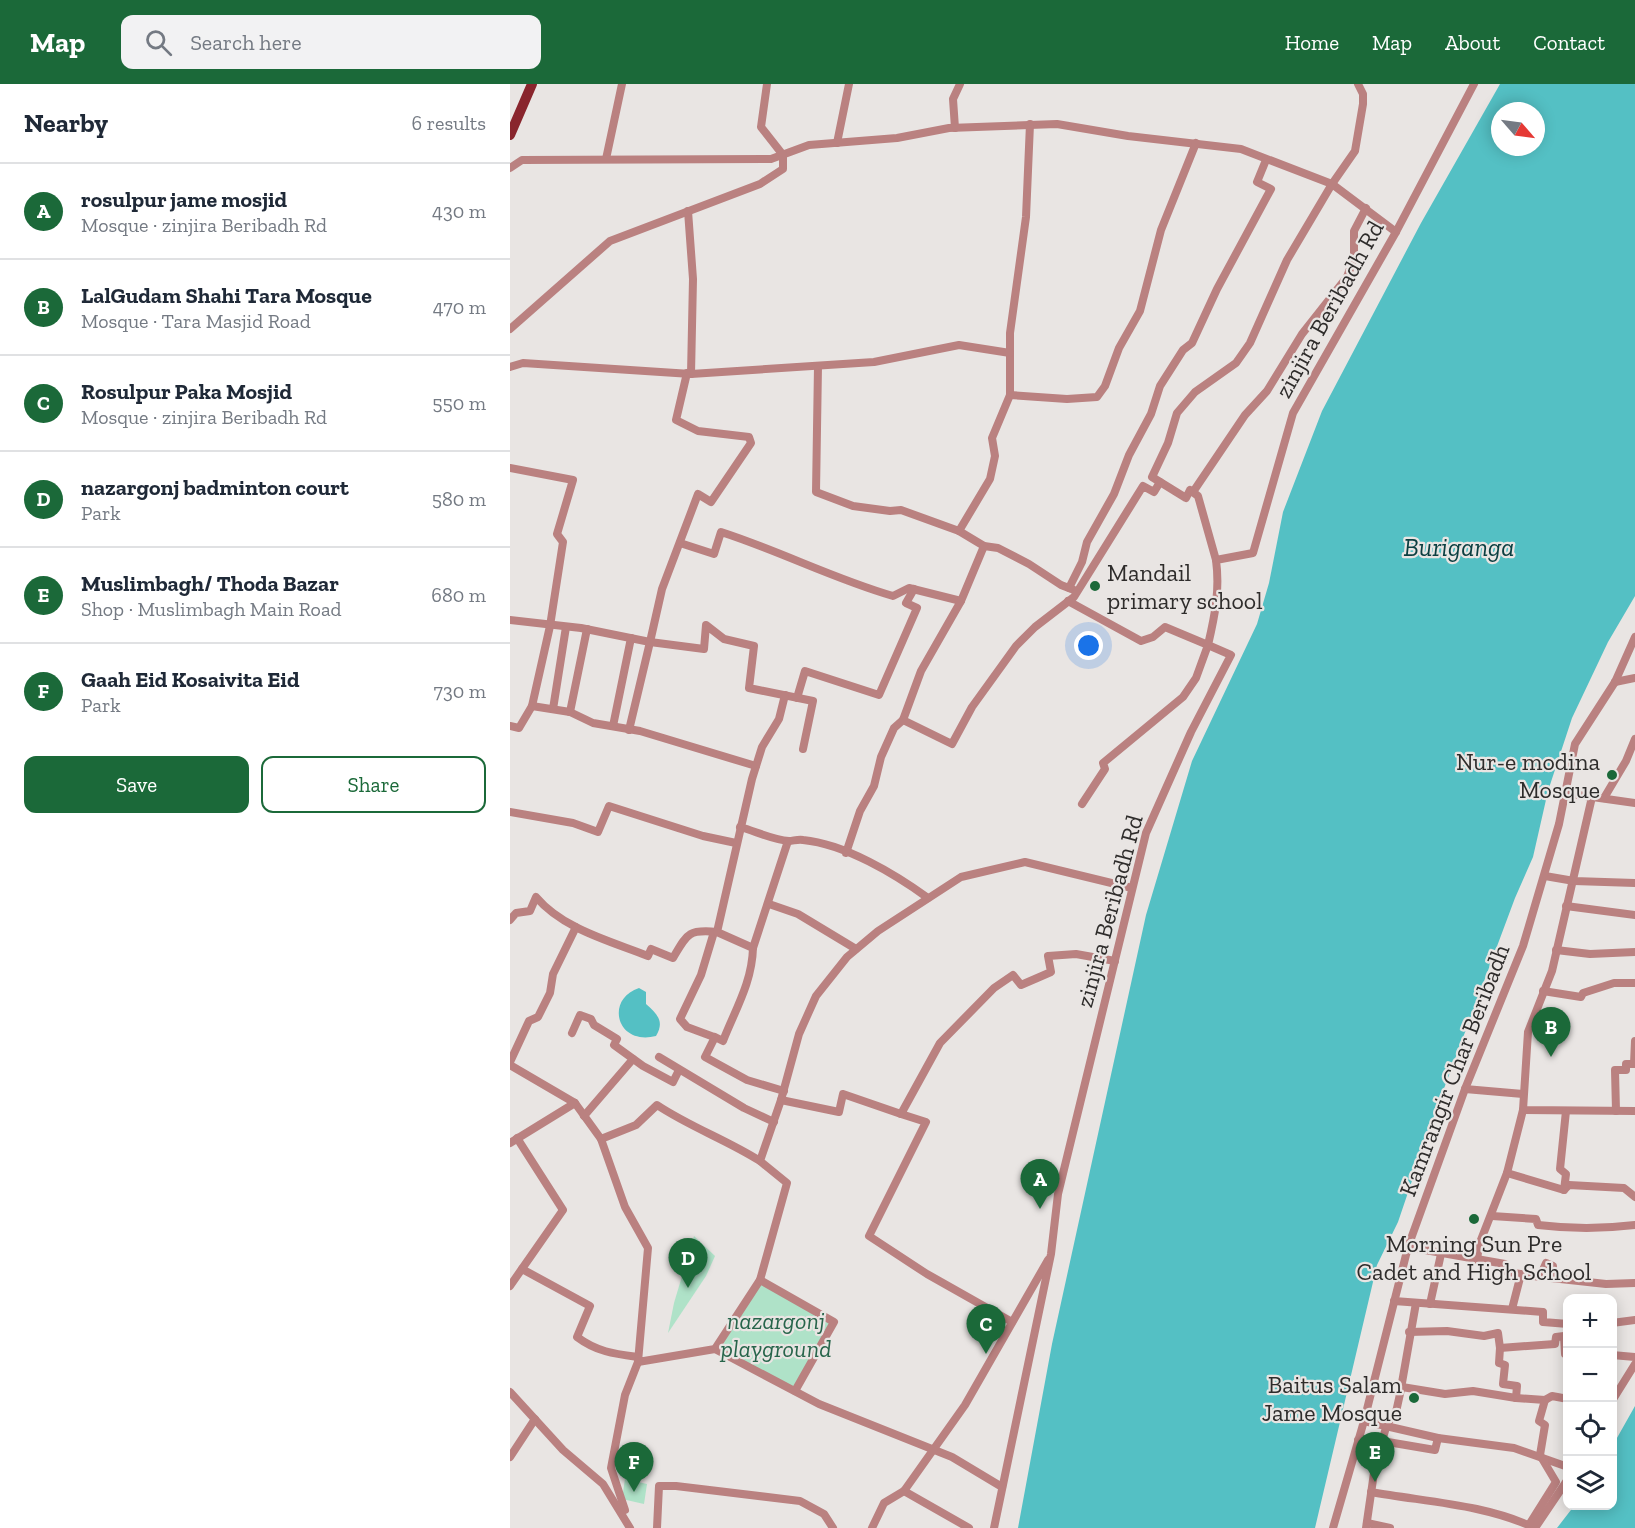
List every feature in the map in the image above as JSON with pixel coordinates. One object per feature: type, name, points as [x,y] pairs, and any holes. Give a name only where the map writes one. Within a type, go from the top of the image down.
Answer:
[{"type":"main road","points":[[510,135],[532,84]]},
{"type":"street","points":[[606,159],[622,84]]},
{"type":"street","points":[[510,329],[610,241],[760,184],[783,169],[783,155],[761,127],[767,84]]},
{"type":"street","points":[[837,143],[849,84]]},
{"type":"street","points":[[955,128],[953,99],[960,84]]},
{"type":"street","points":[[1358,84],[1363,94],[1363,104],[1355,151],[1332,184],[1287,260],[1250,343],[1236,363],[1195,392],[1177,413],[1168,443],[1152,477],[1186,498],[1190,490],[1192,492],[1245,414],[1267,391],[1302,334],[1347,277],[1354,258],[1354,231],[1366,208]]},
{"type":"street","name":"zinjira Beribadh Rd","points":[[1216,560],[1253,553],[1293,412],[1396,232],[1474,84]]},
{"type":"street","points":[[959,531],[990,480],[995,456],[992,438],[1010,394],[1010,333],[1026,217],[1030,124]]},
{"type":"street","points":[[510,168],[522,160],[740,161],[771,159],[809,145],[897,138],[955,128],[1057,124],[1128,136],[1241,149],[1332,184],[1396,232]]},
{"type":"street","points":[[1010,394],[1067,399],[1097,397],[1105,386],[1119,348],[1140,311],[1161,230],[1196,143]]},
{"type":"street","points":[[903,720],[952,744],[972,707],[1016,645],[1068,601],[1087,542],[1114,494],[1160,386],[1183,350],[1192,343],[1217,289],[1271,189],[1257,182],[1266,160]]},
{"type":"street","points":[[629,730],[662,589],[698,494],[711,502],[751,443],[749,437],[698,431],[676,420],[689,373],[693,279],[688,211]]},
{"type":"street","points":[[510,366],[524,363],[689,373],[874,362],[959,345],[1010,353]]},
{"type":"street","points":[[818,366],[816,492],[853,507],[901,510],[959,531],[984,546],[998,548],[1073,590]]},
{"type":"street","points":[[510,468],[573,480],[557,534],[562,542],[549,626],[532,706],[519,728],[510,726]]},
{"type":"street","points":[[1073,590],[1143,486],[1154,492],[1160,482]]},
{"type":"street","points":[[1082,804],[1105,769],[1103,763],[1183,697],[1196,678],[1209,645],[1218,606],[1219,582],[1216,560],[1201,503],[1192,492]]},
{"type":"street","points":[[680,543],[714,554],[721,532],[770,548],[859,586],[893,596],[909,588],[961,601]]},
{"type":"street","points":[[846,853],[860,811],[874,786],[881,757],[894,728],[903,720],[921,671],[961,601],[984,546]]},
{"type":"street","points":[[797,698],[806,671],[879,695],[917,609],[906,603],[914,589]]},
{"type":"street","points":[[1068,601],[1142,641],[1153,637],[1165,627],[1209,645]]},
{"type":"street","points":[[510,620],[587,629],[676,648],[704,649],[706,626],[724,639],[754,646],[748,688],[813,701],[802,749]]},
{"type":"street","points":[[553,709],[566,627]]},
{"type":"street","points":[[570,712],[587,629]]},
{"type":"street","name":"Kamrangir Char Beribadh","points":[[1333,1528],[1364,1421],[1408,1247],[1465,1089],[1523,946],[1559,824],[1575,744],[1615,682],[1635,637]]},
{"type":"street","points":[[612,726],[631,638]]},
{"type":"street","name":"zinjira Beribadh Rd","points":[[994,1528],[1051,1254],[1058,1194],[1132,888],[1151,822],[1191,732],[1231,655],[1209,645]]},
{"type":"street","points":[[1615,682],[1635,678]]},
{"type":"street","points":[[785,695],[779,719],[762,747],[756,766],[716,932],[701,975],[680,1019],[687,1027],[723,1041],[746,990],[753,965],[753,948],[788,841]]},
{"type":"street","points":[[532,706],[570,712],[592,723],[629,730],[756,766]]},
{"type":"street","points":[[1604,798],[1626,761],[1635,739]]},
{"type":"street","points":[[1564,793],[1635,803]]},
{"type":"street","points":[[1477,1260],[1479,1245],[1507,1173],[1523,1110],[1528,1032],[1556,950],[1592,797]]},
{"type":"street","points":[[510,812],[573,823],[598,832],[609,806],[703,836],[736,843]]},
{"type":"street","points":[[740,827],[788,841],[802,840],[846,853],[894,875],[928,898]]},
{"type":"street","points":[[760,1161],[784,1091],[799,1034],[816,996],[856,950],[878,931],[961,877],[1025,862],[1132,888]]},
{"type":"street","points":[[1545,876],[1574,881],[1635,883]]},
{"type":"street","points":[[510,920],[516,913],[530,911],[536,897],[549,912],[576,927],[648,956],[651,949],[673,958],[686,936],[697,930],[716,932],[753,948]]},
{"type":"street","points":[[769,904],[798,914],[856,950]]},
{"type":"street","points":[[1566,906],[1635,915]]},
{"type":"street","points":[[576,927],[553,974],[550,993],[538,1017],[529,1021],[510,1064],[575,1103],[601,1139],[625,1207],[648,1248],[638,1360],[625,1395],[611,1468],[630,1528]]},
{"type":"street","points":[[1556,950],[1590,954],[1635,952]]},
{"type":"street","points":[[901,1114],[940,1043],[994,988],[1013,975],[1021,985],[1052,972],[1048,956],[1076,954],[1115,961]]},
{"type":"street","points":[[1543,990],[1581,998],[1583,993],[1614,982],[1635,983]]},
{"type":"street","points":[[572,1033],[580,1016],[591,1019],[594,1025],[616,1039],[614,1045],[633,1059],[673,1082],[679,1070]]},
{"type":"street","points":[[714,1037],[705,1057],[747,1080],[784,1091]]},
{"type":"street","points":[[1616,1111],[1615,1070],[1626,1070],[1626,1064],[1634,1064],[1635,1041]]},
{"type":"street","points":[[659,1057],[744,1108],[774,1122]]},
{"type":"street","points":[[584,1116],[633,1059]]},
{"type":"street","points":[[1465,1089],[1523,1094]]},
{"type":"street","points":[[781,1100],[839,1112],[843,1094],[926,1122],[869,1236],[927,1274],[1012,1322]]},
{"type":"street","points":[[510,1286],[563,1210],[514,1141],[575,1103]]},
{"type":"street","points":[[601,1139],[636,1125],[657,1105],[676,1118],[738,1146],[787,1183],[760,1280],[715,1349]]},
{"type":"street","points":[[1523,1110],[1635,1111]]},
{"type":"street","points":[[1564,1190],[1566,1174],[1560,1168],[1566,1111]]},
{"type":"street","points":[[1507,1173],[1564,1190]]},
{"type":"street","points":[[1564,1190],[1569,1185],[1624,1188],[1635,1197]]},
{"type":"street","points":[[1492,1216],[1536,1219],[1538,1225],[1565,1228],[1607,1229],[1635,1225]]},
{"type":"street","points":[[1408,1247],[1506,1264],[1506,1272],[1540,1276],[1546,1263],[1553,1266],[1551,1278],[1606,1284],[1635,1283]]},
{"type":"street","points":[[872,1528],[884,1503],[904,1491],[965,1405],[1051,1254]]},
{"type":"street","points":[[1430,1304],[1441,1254]]},
{"type":"street","points":[[522,1269],[590,1306],[577,1337],[591,1348],[638,1360],[715,1349],[819,1404],[952,1457],[1002,1487]]},
{"type":"street","points":[[1512,1309],[1521,1274]]},
{"type":"street","points":[[760,1280],[834,1322],[795,1391]]},
{"type":"street","points":[[1394,1301],[1543,1312],[1543,1322],[1563,1324]]},
{"type":"street","points":[[1390,1528],[1367,1526],[1371,1492],[1382,1441],[1387,1424],[1396,1412],[1402,1387],[1409,1332],[1416,1303]]},
{"type":"street","points":[[1617,1322],[1635,1320]]},
{"type":"street","points":[[1409,1332],[1447,1331],[1484,1336],[1498,1333],[1499,1363],[1505,1365],[1503,1384],[1517,1386],[1516,1398]]},
{"type":"street","points":[[1500,1348],[1555,1344],[1557,1337],[1564,1336],[1565,1348]]},
{"type":"street","points":[[1617,1355],[1635,1357]]},
{"type":"street","points":[[1617,1393],[1635,1364]]},
{"type":"street","points":[[1402,1387],[1445,1394],[1473,1391],[1516,1398],[1545,1400],[1552,1396],[1563,1398]]},
{"type":"street","points":[[510,1392],[563,1450],[603,1484],[630,1528]]},
{"type":"street","points":[[1533,1527],[1556,1482],[1540,1455],[1545,1425],[1539,1422],[1545,1400]]},
{"type":"street","points":[[510,1457],[535,1419]]},
{"type":"street","points":[[1364,1421],[1387,1424],[1438,1438],[1514,1448],[1540,1455],[1563,1465]]},
{"type":"street","points":[[1358,1440],[1382,1441],[1435,1450],[1438,1438]]},
{"type":"street","points":[[657,1528],[659,1486],[676,1486],[800,1501],[824,1514],[834,1528]]},
{"type":"street","points":[[1533,1527],[1563,1486]]},
{"type":"street","points":[[904,1491],[969,1528]]},
{"type":"street","points":[[1371,1492],[1447,1502],[1533,1527]]},
{"type":"green space","points":[[694,1236],[715,1256],[706,1276],[668,1333],[674,1303]]},
{"type":"green space","name":"nazargonj playground","points":[[760,1280],[834,1322],[795,1391],[715,1349]]},
{"type":"green space","points":[[625,1479],[647,1484],[644,1504],[622,1499]]},
{"type":"water","name":"Buriganga","points":[[1500,84],[1635,84],[1635,596],[1608,642],[1572,718],[1548,791],[1533,857],[1515,898],[1436,1110],[1398,1222],[1377,1265],[1315,1528],[1018,1528],[1052,1344],[1146,915],[1192,761],[1257,624],[1269,583],[1283,512],[1322,411],[1421,223]]},
{"type":"water","points":[[639,988],[646,992],[646,1004],[659,1018],[660,1026],[656,1036],[642,1037],[632,1034],[624,1028],[620,1020],[619,1011],[622,1002],[628,994]]},
{"type":"water","points":[[1635,1406],[1635,1528],[1557,1528],[1571,1510],[1617,1510],[1617,1438]]},
{"type":"place","name":"Mandail primary school","points":[[1095,586]]},
{"type":"place","name":"Nur-e modina Mosque","points":[[1612,775]]},
{"type":"place","name":"LalGudam Shahi Tara Mosque","points":[[1551,1057]]},
{"type":"place","name":"rosulpur jame mosjid","points":[[1040,1209]]},
{"type":"place","name":"Morning Sun Pre Cadet and High School","points":[[1474,1219]]},
{"type":"place","name":"nazargonj badminton court","points":[[688,1288]]},
{"type":"place","name":"Rosulpur Paka Mosjid","points":[[986,1354]]},
{"type":"place","name":"Baitus Salam Jame Mosque","points":[[1414,1398]]},
{"type":"place","name":"Muslimbagh/ Thoda Bazar","points":[[1375,1482]]},
{"type":"place","name":"Gaah Eid Kosaivita Eid","points":[[634,1492]]}]
